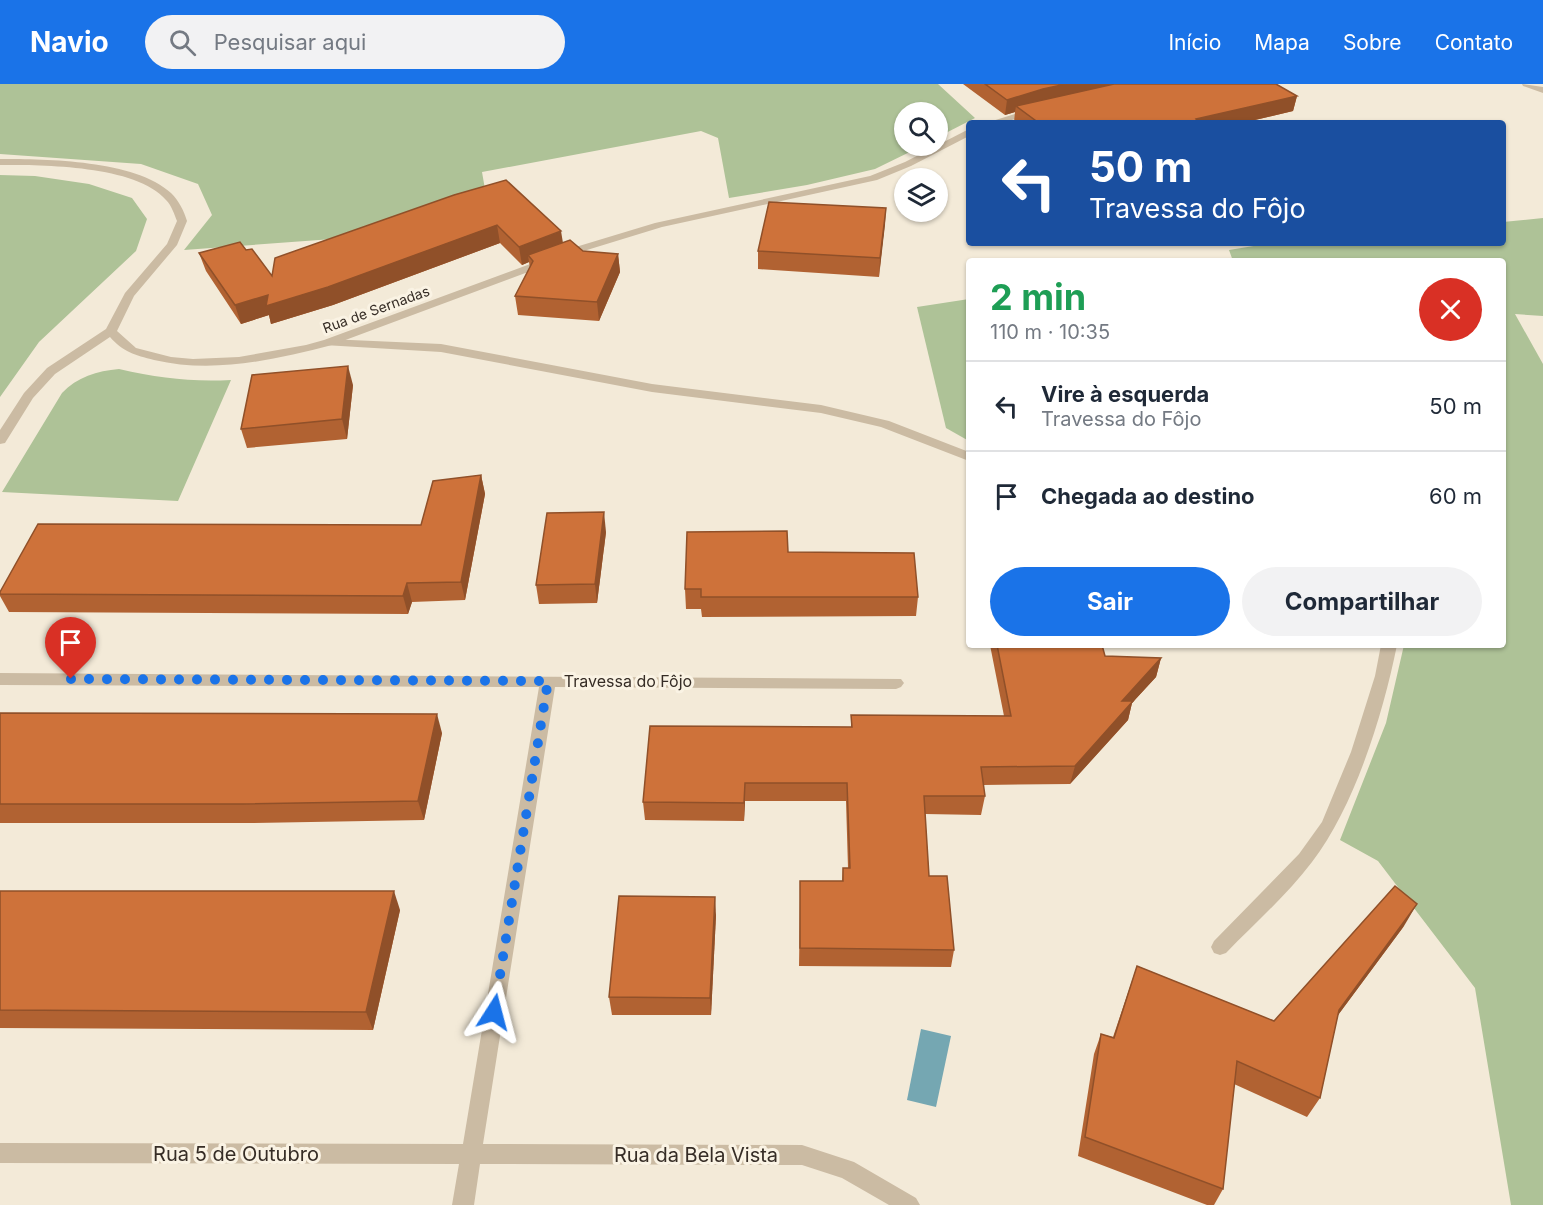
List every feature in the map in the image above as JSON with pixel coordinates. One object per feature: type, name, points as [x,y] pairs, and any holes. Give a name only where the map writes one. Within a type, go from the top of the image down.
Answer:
[{"type":"street","points":[[1526,84],[1543,90]]},
{"type":"street","points":[[1003,120],[1041,110]]},
{"type":"street","name":"Rua de Sernadas","points":[[111,331],[128,348],[159,358],[204,363],[240,361],[286,353],[328,343],[523,269],[627,235],[748,204],[873,178],[908,165],[966,134]]},
{"type":"street","points":[[0,162],[92,168],[134,177],[163,191],[177,205],[182,221],[172,245],[129,295],[111,331],[51,371],[28,396],[0,440]]},
{"type":"street","points":[[328,343],[441,348],[652,388],[821,409],[885,424],[966,456]]},
{"type":"street","points":[[1220,947],[1305,860],[1329,825],[1359,752],[1383,676],[1388,648]]},
{"type":"street","name":"Travessa do Fôjo","points":[[0,679],[896,683]]},
{"type":"street","points":[[463,1205],[548,681]]},
{"type":"street","name":"Rua 5 de Outubro","points":[[0,1153],[471,1154]]},
{"type":"street","name":"Rua da Bela Vista","points":[[471,1154],[802,1155],[847,1169],[909,1205]]},
{"type":"green space","points":[[0,84],[938,84],[975,118],[966,120],[966,123],[948,132],[948,102],[894,102],[894,156],[902,156],[875,169],[807,185],[729,198],[718,138],[701,131],[482,172],[486,195],[360,237],[184,250],[212,215],[198,184],[141,164],[0,154]]},
{"type":"green space","points":[[0,175],[35,176],[89,184],[132,198],[147,219],[136,251],[39,342],[0,397]]},
{"type":"green space","points":[[1543,218],[1543,316],[1515,314],[1543,364],[1543,1205],[1511,1205],[1475,988],[1378,861],[1340,840],[1386,723],[1403,648],[1506,648],[1506,258],[1232,258],[1229,250],[1254,246],[1506,246],[1506,222]]},
{"type":"green space","points":[[966,299],[966,439],[946,428],[917,307]]},
{"type":"green space","points":[[119,369],[175,379],[231,380],[178,501],[2,492],[62,393],[74,383],[88,376]]},
{"type":"water","points":[[921,1029],[951,1036],[936,1107],[907,1100]]},
{"type":"building","points":[[985,84],[1066,84],[1007,100]]},
{"type":"building","points":[[1114,84],[1276,84],[1297,96],[1197,120],[1035,120],[1016,106]]},
{"type":"building","points":[[506,180],[561,231],[519,247],[497,225],[328,287],[266,306],[268,295],[235,305],[199,253],[240,242],[246,250],[252,249],[272,276],[275,258],[454,195]]},
{"type":"building","points":[[769,202],[886,208],[880,258],[758,251]]},
{"type":"building","points":[[570,240],[583,251],[618,254],[597,302],[515,296],[533,261],[528,255]]},
{"type":"building","points":[[348,366],[342,419],[241,429],[252,375]]},
{"type":"building","points":[[481,475],[461,582],[407,583],[403,596],[0,594],[38,524],[421,525],[433,481]]},
{"type":"building","points":[[604,512],[595,584],[536,585],[547,513]]},
{"type":"building","points":[[787,531],[788,552],[914,553],[918,597],[701,597],[701,589],[685,589],[687,532]]},
{"type":"building","points":[[998,648],[1103,648],[1105,656],[1161,658],[1122,701],[1133,701],[1075,766],[981,767],[985,796],[924,796],[929,876],[947,876],[954,950],[800,948],[800,881],[843,881],[843,868],[850,868],[847,783],[745,783],[744,803],[643,802],[650,726],[852,727],[851,715],[1011,716]]},
{"type":"building","points":[[0,713],[437,714],[418,801],[0,804]]},
{"type":"building","points":[[1395,886],[1417,904],[1339,1010],[1320,1098],[1237,1061],[1223,1189],[1085,1137],[1101,1034],[1114,1038],[1137,966],[1274,1021]]},
{"type":"building","points":[[0,891],[394,891],[366,1012],[0,1010]]},
{"type":"building","points":[[619,896],[715,897],[710,998],[609,997]]},
{"type":"route","points":[[71,679],[548,681],[494,1012]]}]
